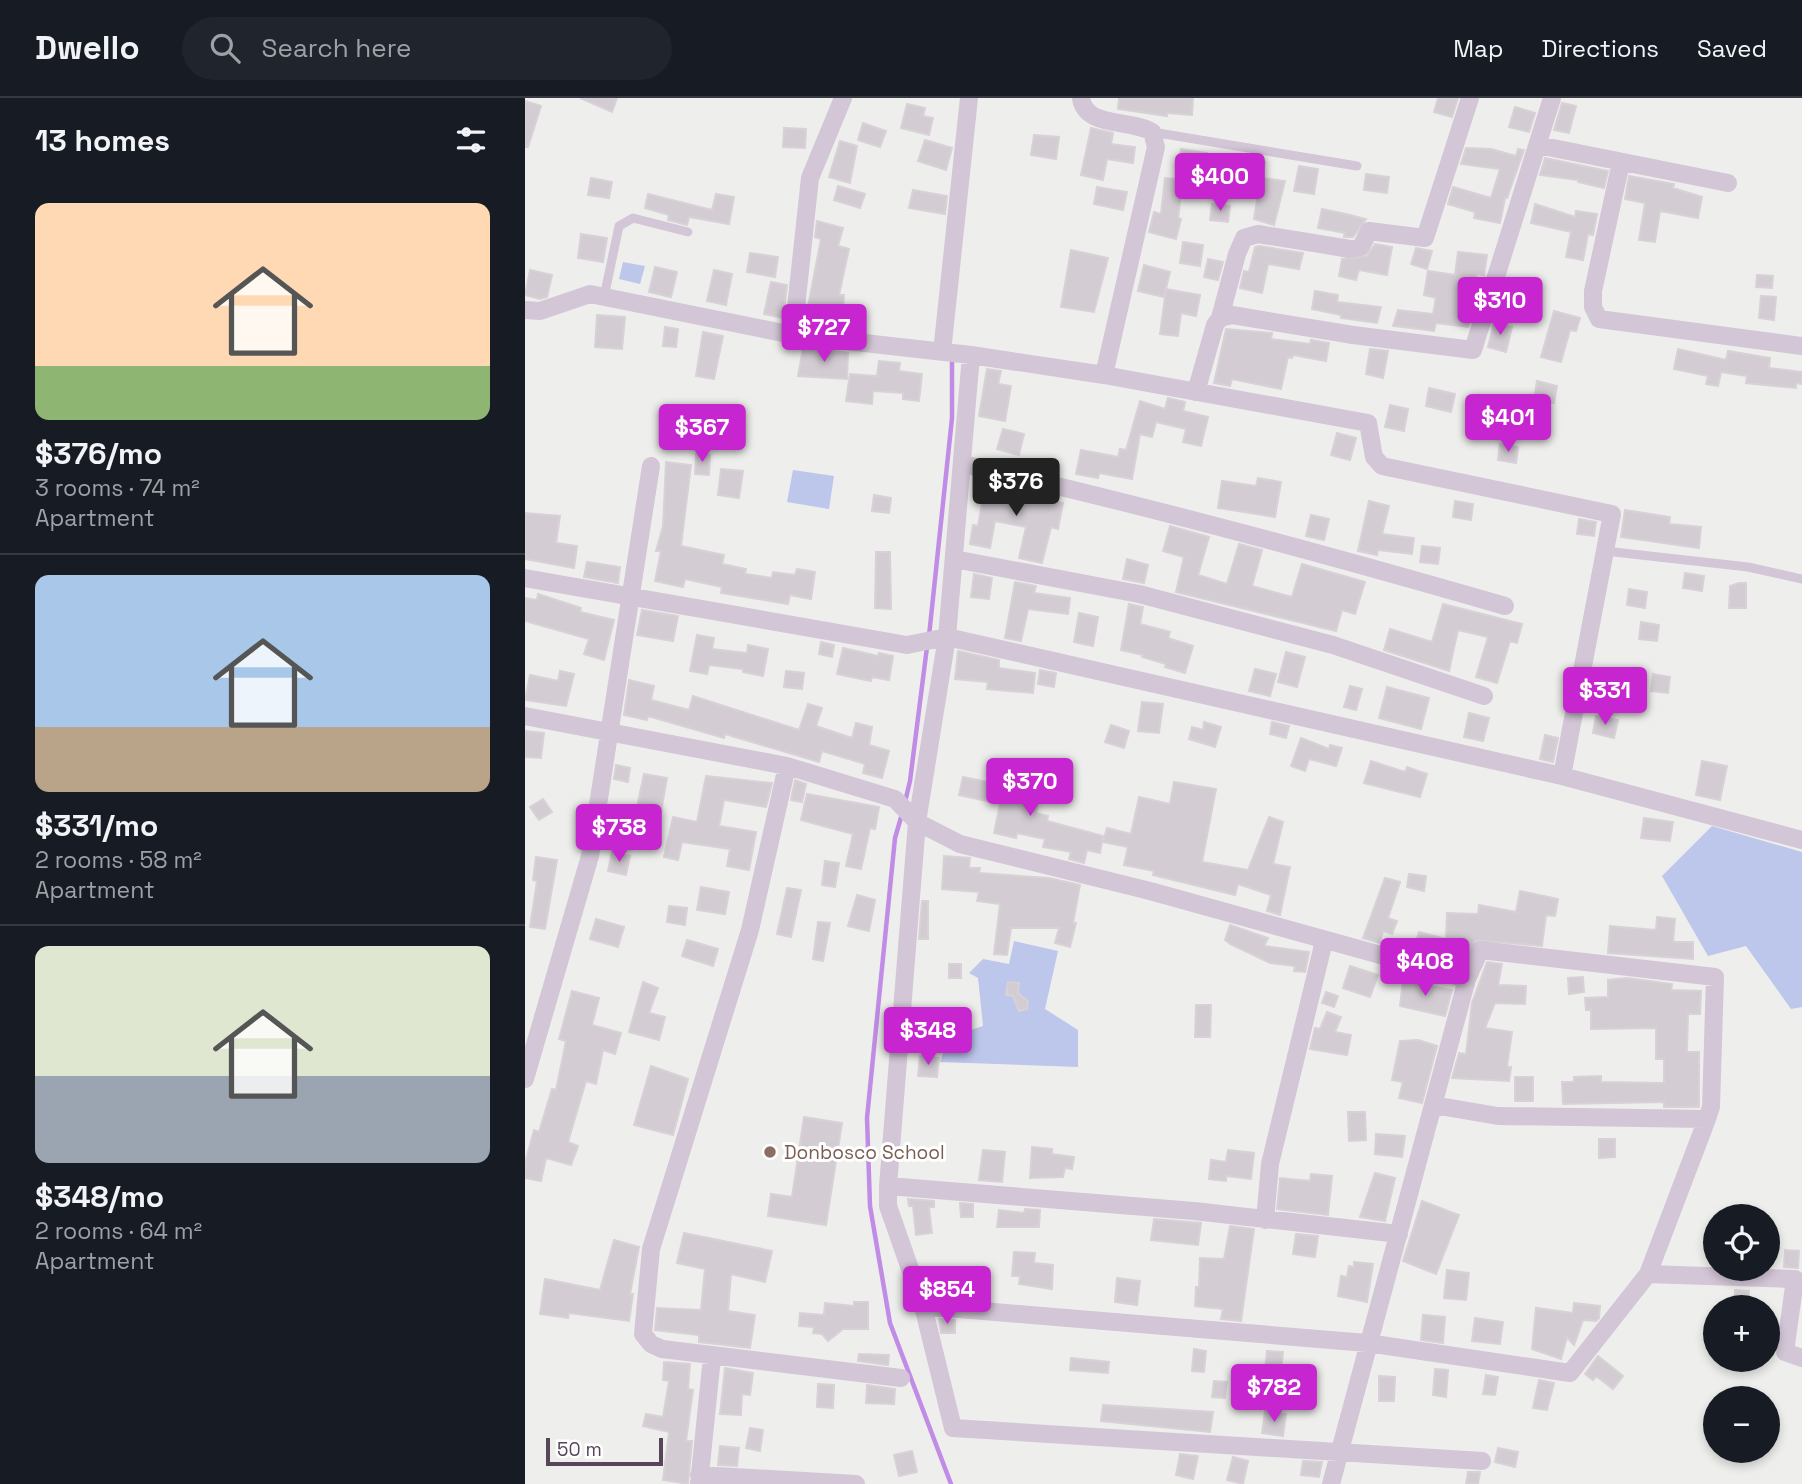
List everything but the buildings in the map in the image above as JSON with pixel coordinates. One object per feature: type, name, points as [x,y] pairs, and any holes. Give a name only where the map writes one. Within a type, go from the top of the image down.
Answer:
[{"type":"street","points":[[793,335],[810,178],[843,98]]},
{"type":"street","points":[[942,352],[969,98]]},
{"type":"street","points":[[1081,98],[1082,108],[1090,116],[1141,126],[1152,132],[1156,147],[1104,375]]},
{"type":"street","points":[[1196,392],[1244,238],[1258,234],[1350,249],[1361,247],[1369,231],[1425,238],[1470,98]]},
{"type":"street","points":[[1220,318],[1232,315],[1353,335],[1473,350],[1497,266],[1552,98]]},
{"type":"street","points":[[1538,145],[1728,183]]},
{"type":"street","points":[[1621,162],[1593,291],[1593,307],[1599,319],[1802,345]]},
{"type":"street","points":[[525,310],[540,311],[590,294],[793,335],[971,355],[1104,375],[1368,423],[1374,457],[1382,466],[1612,514],[1562,776]]},
{"type":"street","points":[[971,355],[947,637],[917,822],[888,1186],[888,1206],[923,1306],[953,1428],[1482,1461]]},
{"type":"street","points":[[963,464],[1121,500],[1505,606]]},
{"type":"street","points":[[525,1079],[590,856],[650,466]]},
{"type":"street","points":[[954,559],[1139,594],[1333,645],[1485,696]]},
{"type":"street","points":[[525,578],[907,645],[947,637],[1562,776],[1802,840]]},
{"type":"street","points":[[525,716],[787,766],[895,799],[917,822],[960,844],[1150,891],[1467,979]]},
{"type":"street","points":[[787,766],[750,930],[650,1249],[643,1334],[651,1344],[662,1349],[901,1378]]},
{"type":"street","points":[[1265,1220],[1270,1164],[1324,941]]},
{"type":"street","points":[[923,1306],[1367,1343],[1570,1373],[1648,1274],[1707,1119],[1711,1107],[1715,976],[1481,950],[1467,979],[1367,1343],[1331,1484]]},
{"type":"street","points":[[1433,1105],[1498,1116],[1707,1119]]},
{"type":"street","points":[[888,1186],[1399,1234]]},
{"type":"street","points":[[1648,1274],[1795,1279],[1785,1352],[1802,1358]]},
{"type":"street","points":[[712,1357],[699,1480],[856,1484]]},
{"type":"lane","points":[[1152,132],[1357,166]]},
{"type":"lane","points":[[604,297],[619,226],[624,220],[633,218],[688,232]]},
{"type":"lane","points":[[1605,551],[1748,567],[1802,579]]},
{"type":"shaded area","points":[[623,262],[645,266],[640,284],[619,279]]},
{"type":"shaded area","points":[[793,470],[834,476],[829,509],[787,502]]},
{"type":"shaded area","points":[[1712,826],[1802,852],[1802,1007],[1791,1009],[1746,946],[1708,956],[1662,876]]},
{"type":"shaded area","points":[[1014,941],[1058,951],[1045,1009],[1078,1030],[1078,1067],[940,1062],[944,1050],[928,1044],[983,1026],[978,978],[969,973],[983,959],[1009,964]]},
{"type":"waterway","points":[[929,636],[952,418],[952,358]]},
{"type":"waterway","points":[[905,802],[927,647]]},
{"type":"waterway","points":[[902,814],[895,838],[867,1118],[870,1206],[890,1323],[951,1484]]},
{"type":"place","name":"Donbosco School","points":[[770,1152]]}]
